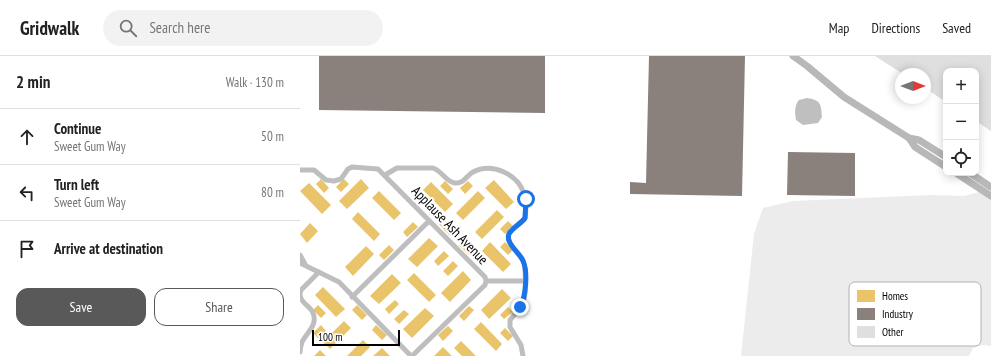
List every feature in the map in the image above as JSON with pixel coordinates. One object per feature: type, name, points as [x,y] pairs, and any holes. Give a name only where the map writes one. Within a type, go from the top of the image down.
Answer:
[{"type":"street","points":[[793,56],[844,96],[909,138],[915,146],[943,165]]},
{"type":"street","points":[[909,138],[918,140],[943,155]]},
{"type":"street","points":[[300,170],[314,170],[326,180],[334,182],[341,178],[348,169],[352,167],[378,168],[385,175],[397,168],[433,168],[438,170],[448,180],[455,183],[462,182],[473,172],[489,168],[505,172],[515,181],[524,193],[526,199],[525,218],[509,233],[508,238],[524,261],[524,300],[510,320],[510,327],[521,345],[523,356]]},
{"type":"street","name":"Applause Ash Avenue","points":[[385,175],[485,277],[486,281],[525,281]]},
{"type":"street","points":[[961,176],[991,196]]},
{"type":"street","points":[[974,176],[991,187]]},
{"type":"street","points":[[352,297],[429,221]]},
{"type":"street","points":[[300,254],[302,263],[338,282],[412,356],[485,285],[486,281]]},
{"type":"street","points":[[300,352],[302,342],[314,325],[315,321],[313,313],[300,299],[301,290],[319,272]]},
{"type":"shaded area","points":[[807,98],[818,101],[821,106],[822,117],[818,123],[803,125],[796,120],[795,110],[797,102]]},
{"type":"shaded area","points":[[979,192],[991,198],[991,346],[981,346],[981,282],[849,282],[849,346],[980,346],[973,348],[969,356],[741,356],[754,234],[763,208],[793,201],[931,195],[964,196]]},
{"type":"building: Homes","points":[[321,179],[329,188],[324,193],[316,184]]},
{"type":"building: Homes","points":[[344,179],[349,184],[341,192],[336,187]]},
{"type":"building: Homes","points":[[361,179],[369,188],[347,209],[339,201]]},
{"type":"building: Homes","points":[[494,180],[514,202],[506,209],[485,188]]},
{"type":"building: Homes","points":[[445,181],[453,189],[448,194],[440,186]]},
{"type":"building: Homes","points":[[468,181],[473,186],[465,194],[460,188]]},
{"type":"building: Homes","points":[[431,182],[453,204],[445,212],[423,190]]},
{"type":"building: Homes","points":[[309,183],[331,205],[322,214],[300,191]]},
{"type":"building: Homes","points":[[379,191],[401,213],[394,220],[372,198]]},
{"type":"building: Homes","points":[[478,191],[485,198],[463,220],[456,213]]},
{"type":"building: Homes","points":[[497,210],[504,217],[482,239],[475,232]]},
{"type":"building: Homes","points":[[358,212],[380,234],[374,241],[352,219]]},
{"type":"building: Homes","points":[[444,219],[454,230],[449,235],[439,224]]},
{"type":"building: Homes","points":[[508,221],[513,226],[505,234],[500,229]]},
{"type":"building: Homes","points":[[413,222],[418,227],[407,237],[403,232]]},
{"type":"building: Homes","points":[[310,223],[318,231],[307,243],[300,234]]},
{"type":"building: Homes","points":[[429,238],[438,246],[417,267],[408,259]]},
{"type":"building: Homes","points":[[463,240],[474,250],[469,255],[459,245]]},
{"type":"building: Homes","points":[[490,242],[511,264],[503,272],[482,251]]},
{"type":"building: Homes","points":[[505,242],[513,250],[508,255],[500,247]]},
{"type":"building: Homes","points":[[389,245],[394,250],[384,260],[379,255]]},
{"type":"building: Homes","points":[[366,246],[374,254],[353,276],[345,267]]},
{"type":"building: Homes","points":[[444,251],[449,256],[438,266],[434,261]]},
{"type":"building: Homes","points":[[453,261],[458,266],[448,276],[443,271]]},
{"type":"building: Homes","points":[[463,271],[471,280],[450,302],[441,293]]},
{"type":"building: Homes","points":[[414,273],[436,295],[429,302],[407,280]]},
{"type":"building: Homes","points":[[392,274],[401,283],[379,304],[370,296]]},
{"type":"building: Homes","points":[[323,287],[345,309],[336,317],[315,295]]},
{"type":"building: Homes","points":[[502,289],[511,298],[489,319],[481,310]]},
{"type":"building: Homes","points":[[395,300],[399,304],[389,314],[385,309]]},
{"type":"building: Homes","points":[[318,305],[326,313],[321,318],[313,310]]},
{"type":"building: Homes","points":[[357,305],[367,315],[362,320],[352,310]]},
{"type":"building: Homes","points":[[469,306],[474,310],[464,321],[459,316]]},
{"type":"building: Homes","points":[[508,307],[513,312],[504,319],[500,315]]},
{"type":"building: Homes","points":[[425,308],[434,316],[412,338],[403,329]]},
{"type":"building: Homes","points":[[404,310],[409,314],[399,324],[394,319]]},
{"type":"building: Homes","points":[[344,321],[351,328],[330,349],[323,342]]},
{"type":"building: Homes","points":[[481,322],[502,344],[496,351],[474,329]]},
{"type":"building: Homes","points":[[321,325],[326,331],[318,338],[313,333]]},
{"type":"building: Homes","points":[[376,325],[387,335],[382,340],[372,330]]},
{"type":"building: Homes","points":[[448,326],[453,331],[443,341],[438,335]]},
{"type":"building: Homes","points":[[505,328],[513,336],[508,341],[500,333]]},
{"type":"building: Homes","points":[[363,340],[370,347],[361,356],[347,356]]},
{"type":"building: Homes","points":[[461,341],[476,356],[462,356],[454,348]]},
{"type":"building: Homes","points":[[443,347],[452,356],[434,356]]},
{"type":"building: Homes","points":[[382,348],[390,356],[373,356]]},
{"type":"building: Homes","points":[[320,350],[326,356],[314,356]]},
{"type":"building: Industry","points":[[319,56],[545,56],[545,113],[319,110]]},
{"type":"building: Industry","points":[[649,56],[745,56],[742,196],[630,194],[630,182],[646,183]]},
{"type":"building: Industry","points":[[788,152],[855,153],[855,196],[787,195]]},
{"type":"building: Other","points":[[875,56],[991,56],[991,131],[979,123],[979,68],[943,68],[943,100],[931,92],[931,68],[895,69]]},
{"type":"route","points":[[520,307],[524,300],[525,294],[524,261],[508,238],[509,233],[525,218],[526,199]]}]
